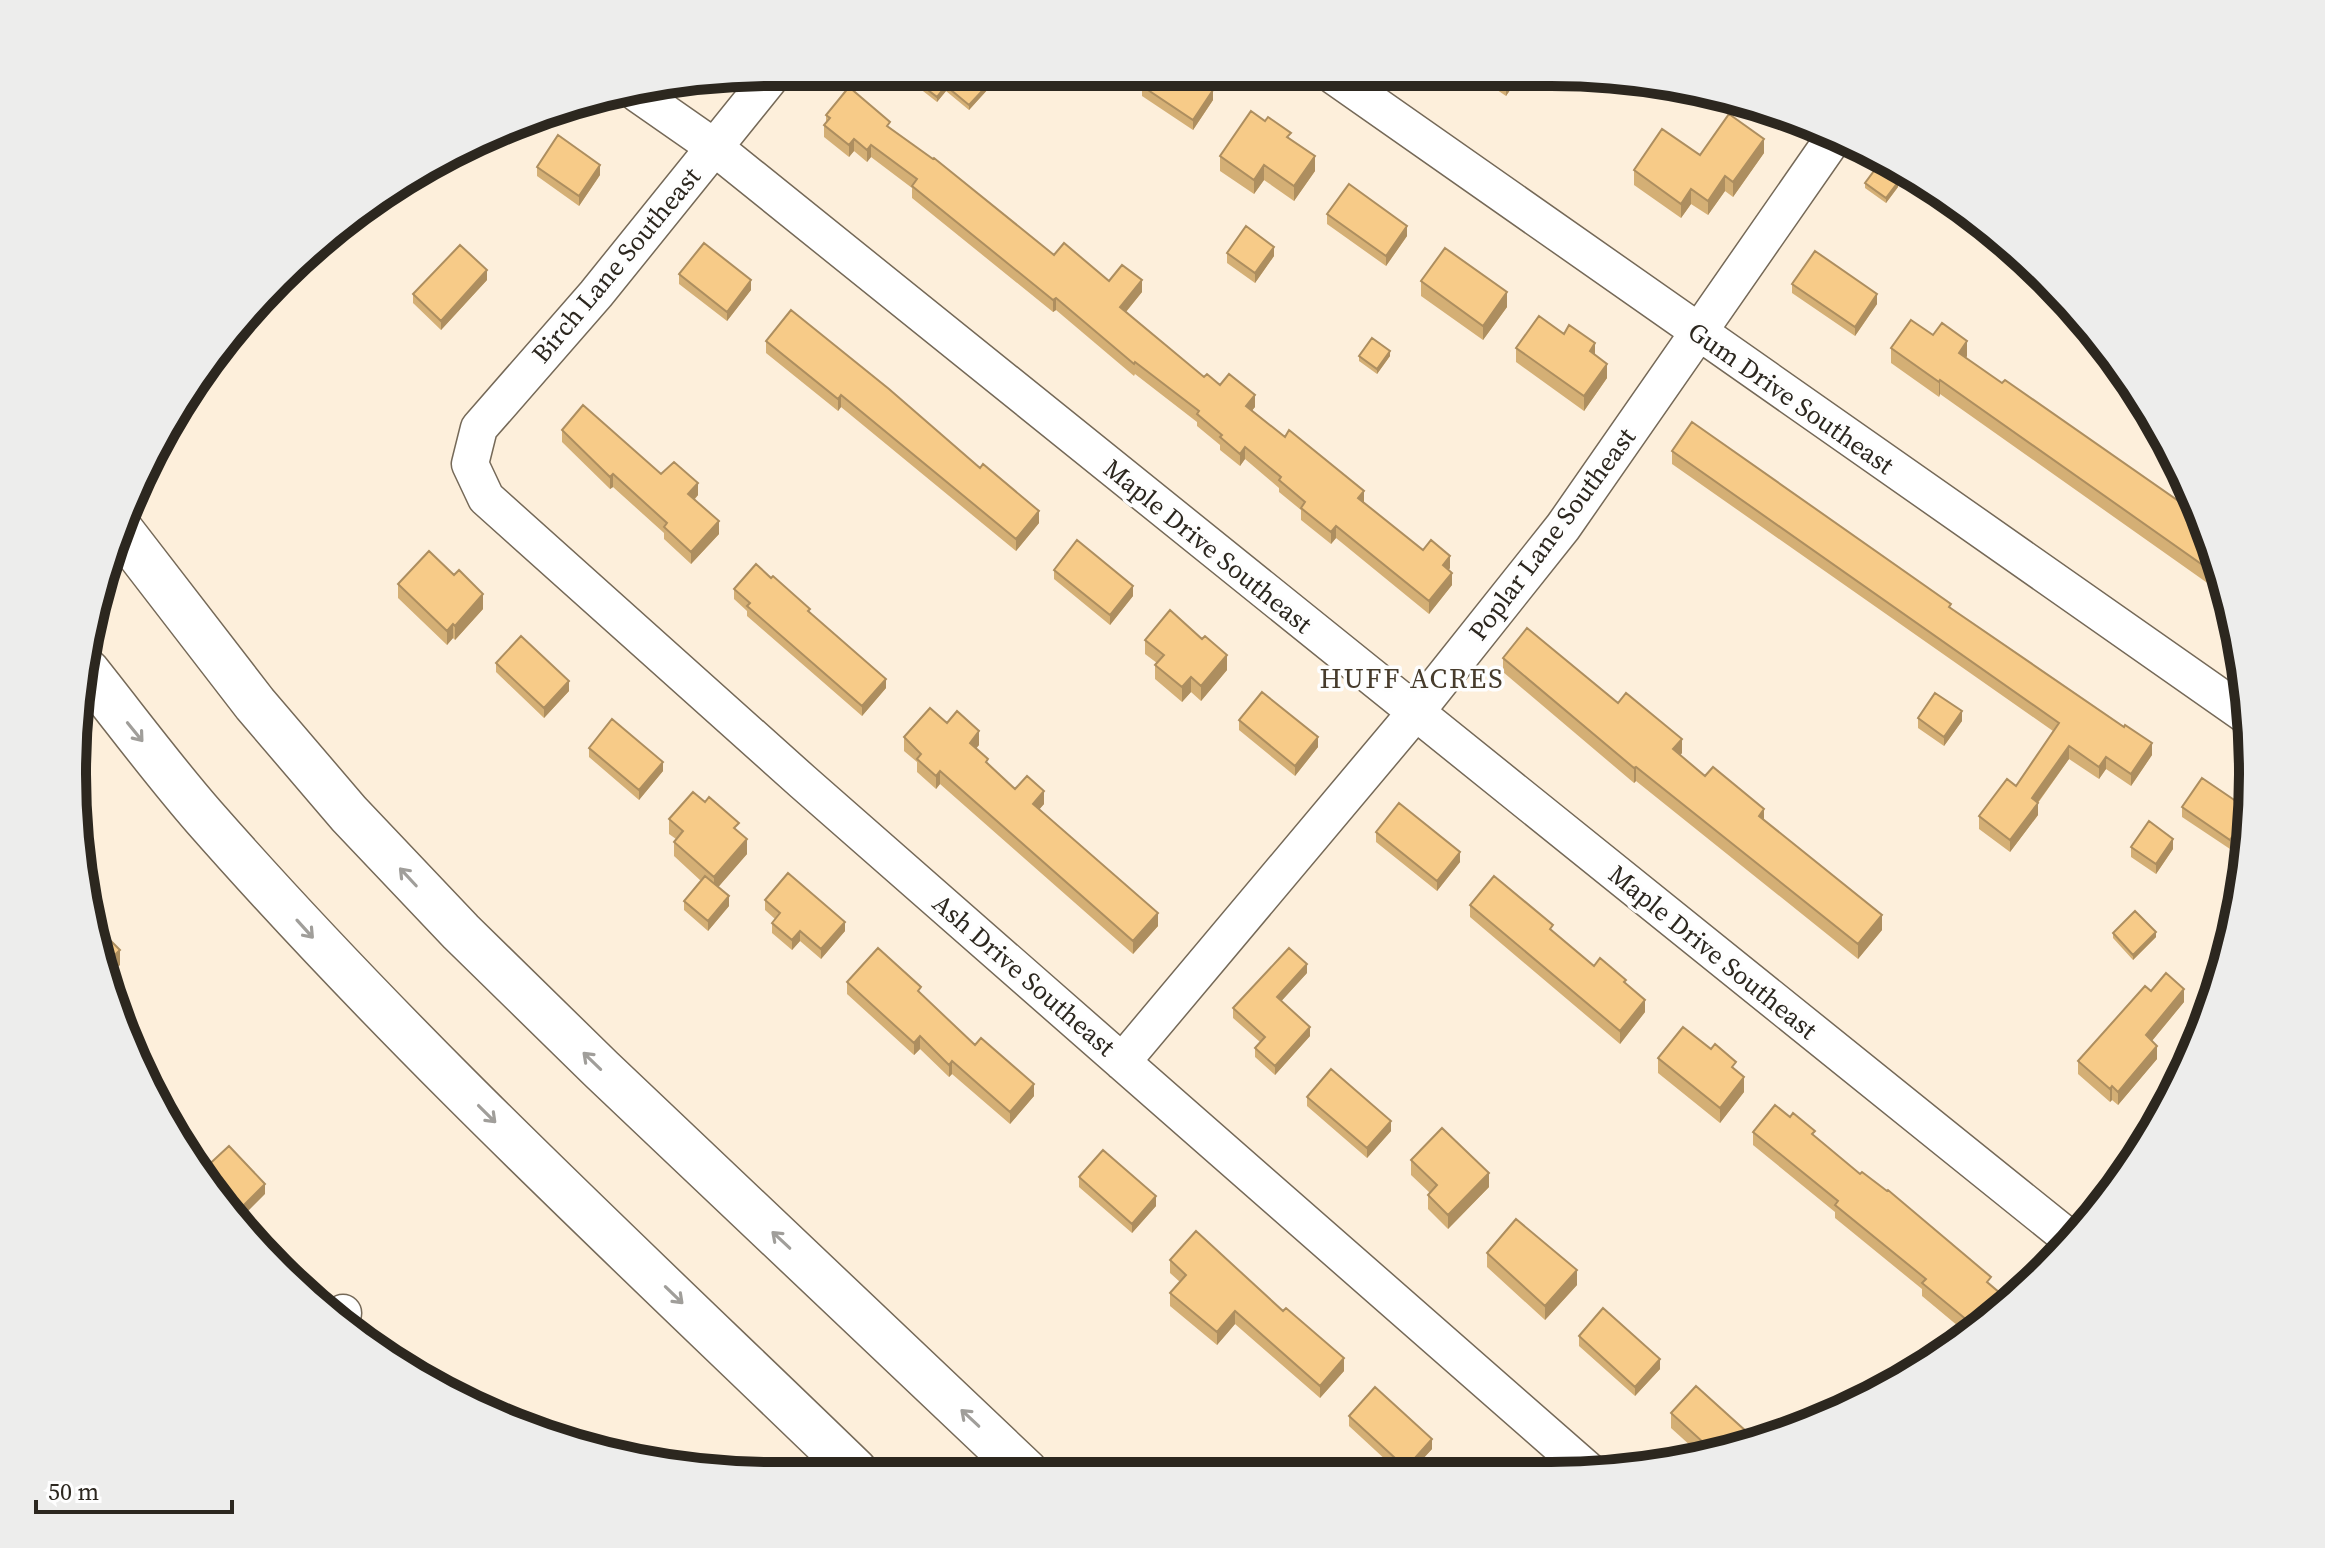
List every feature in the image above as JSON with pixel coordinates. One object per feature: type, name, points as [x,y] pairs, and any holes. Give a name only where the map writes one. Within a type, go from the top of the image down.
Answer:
[{"type":"highway","points":[[128,539],[255,704],[349,814],[461,932],[612,1080],[1015,1462]]},
{"type":"highway","points":[[93,678],[202,815],[335,962],[522,1149],[846,1462]]},
{"type":"street","name":"Birch Lane Southeast","points":[[470,464],[479,428],[596,294],[763,86]]},
{"type":"street","name":"Gum Drive Southeast","points":[[1348,86],[2236,708]]},
{"type":"street","name":"Maple Drive Southeast","points":[[644,98],[714,147],[2063,1233]]},
{"type":"street","name":"Poplar Lane Southeast","points":[[1122,1062],[1415,713],[1563,527],[1829,145]]},
{"type":"street","name":"Ash Drive Southeast","points":[[470,464],[486,498],[667,662],[1578,1461]]},
{"type":"building","points":[[923,86],[946,86],[937,97]]},
{"type":"building","points":[[946,86],[987,86],[969,105]]},
{"type":"building","points":[[1142,86],[1207,86],[1213,90],[1193,120]]},
{"type":"building","points":[[849,87],[890,122],[887,126],[934,158],[1054,255],[1064,243],[1109,281],[1122,265],[1142,280],[1120,307],[1204,377],[1207,374],[1220,385],[1229,374],[1255,395],[1246,406],[1285,437],[1289,430],[1364,491],[1358,498],[1423,550],[1431,540],[1450,556],[1443,565],[1452,573],[1429,601],[1336,526],[1331,532],[1301,508],[1305,502],[1279,480],[1281,477],[1245,447],[1240,454],[1197,414],[1199,411],[1134,364],[1056,298],[1053,300],[912,186],[917,179],[871,145],[867,150],[854,139],[849,145],[824,125],[830,118],[826,115]]},
{"type":"building","points":[[1251,111],[1265,121],[1268,117],[1291,133],[1287,137],[1315,156],[1294,186],[1264,165],[1254,180],[1220,156]]},
{"type":"building","points":[[1729,114],[1764,139],[1733,182],[1725,176],[1708,201],[1691,189],[1681,204],[1634,170],[1662,129],[1700,155]]},
{"type":"building","points":[[558,135],[600,165],[579,196],[537,167]]},
{"type":"building","points":[[1876,168],[1898,182],[1886,198],[1865,183]]},
{"type":"building","points":[[1349,184],[1407,226],[1386,256],[1327,214]]},
{"type":"building","points":[[1246,226],[1274,247],[1255,273],[1227,253]]},
{"type":"building","points":[[704,243],[751,280],[727,312],[679,274]]},
{"type":"building","points":[[460,245],[487,270],[441,321],[413,294]]},
{"type":"building","points":[[1445,248],[1507,292],[1483,326],[1421,281]]},
{"type":"building","points":[[1815,251],[1877,294],[1855,327],[1792,284]]},
{"type":"building","points":[[791,310],[980,468],[983,464],[1039,511],[1016,539],[841,395],[838,399],[766,341]]},
{"type":"building","points":[[1539,316],[1564,334],[1569,325],[1595,343],[1590,351],[1607,364],[1584,396],[1516,348]]},
{"type":"building","points":[[1911,320],[1933,335],[1942,323],[1967,341],[1959,353],[2002,383],[2005,380],[2184,505],[2207,568],[1940,380],[1891,348]]},
{"type":"building","points":[[1372,338],[1390,351],[1377,369],[1359,356]]},
{"type":"building","points":[[583,405],[661,474],[674,462],[698,483],[688,494],[719,521],[691,552],[664,527],[667,523],[613,474],[610,477],[562,430]]},
{"type":"building","points":[[1692,422],[1951,604],[1949,607],[2152,743],[2131,774],[2106,757],[2099,767],[2069,746],[2032,798],[2038,803],[2010,840],[1979,816],[2007,779],[2016,786],[2059,723],[1672,451]]},
{"type":"building","points":[[1077,540],[1133,586],[1110,615],[1054,570]]},
{"type":"building","points":[[429,551],[454,575],[459,570],[483,594],[447,631],[398,584]]},
{"type":"building","points":[[756,564],[886,679],[862,706],[747,606],[750,603],[734,589]]},
{"type":"building","points":[[1170,610],[1202,639],[1205,636],[1227,655],[1201,686],[1191,677],[1182,687],[1155,665],[1164,655],[1145,640]]},
{"type":"building","points":[[1527,628],[1618,703],[1626,693],[1682,739],[1673,749],[1705,776],[1713,767],[1764,809],[1759,816],[1882,915],[1858,944],[1634,768],[1503,658]]},
{"type":"building","points":[[521,636],[569,681],[544,708],[496,663]]},
{"type":"building","points":[[1262,692],[1318,737],[1295,766],[1239,720]]},
{"type":"building","points":[[1935,693],[1962,711],[1944,737],[1918,718]]},
{"type":"building","points":[[930,708],[947,723],[957,711],[979,731],[970,743],[988,759],[986,762],[1015,789],[1027,776],[1044,791],[1033,804],[1158,913],[1133,941],[940,771],[936,776],[917,759],[921,754],[904,737]]},
{"type":"building","points":[[612,719],[663,762],[639,790],[589,748]]},
{"type":"building","points":[[2202,778],[2238,803],[2237,829],[2230,840],[2182,807]]},
{"type":"building","points":[[693,792],[705,802],[709,797],[739,823],[734,828],[747,839],[714,877],[674,842],[683,831],[669,819]]},
{"type":"building","points":[[1399,803],[1460,852],[1437,881],[1376,832]]},
{"type":"building","points":[[2149,821],[2173,839],[2156,864],[2131,847]]},
{"type":"building","points":[[788,873],[845,922],[821,949],[800,931],[792,940],[772,923],[780,913],[765,900]]},
{"type":"building","points":[[705,876],[729,896],[708,921],[684,901]]},
{"type":"building","points":[[1494,876],[1553,925],[1550,929],[1594,966],[1600,958],[1645,1000],[1620,1031],[1470,905]]},
{"type":"building","points":[[2135,911],[2156,932],[2133,955],[2113,933]]},
{"type":"building","points":[[105,935],[120,950],[111,958]]},
{"type":"building","points":[[878,948],[921,987],[918,991],[975,1045],[981,1038],[1034,1084],[1010,1112],[952,1061],[949,1065],[920,1036],[914,1043],[847,982]]},
{"type":"building","points":[[1289,948],[1307,964],[1277,997],[1310,1027],[1275,1066],[1255,1048],[1265,1037],[1233,1008]]},
{"type":"building","points":[[2166,973],[2184,989],[2146,1035],[2157,1046],[2118,1092],[2112,1086],[2110,1089],[2078,1061],[2145,986],[2151,991]]},
{"type":"building","points":[[1683,1027],[1711,1049],[1715,1044],[1736,1062],[1732,1067],[1744,1077],[1720,1108],[1658,1058]]},
{"type":"building","points":[[1331,1069],[1391,1121],[1367,1148],[1307,1097]]},
{"type":"building","points":[[1775,1105],[1790,1117],[1793,1113],[1815,1131],[1812,1134],[1860,1174],[1862,1172],[1888,1190],[1991,1277],[1987,1282],[2001,1294],[1968,1321],[1922,1283],[1926,1279],[1835,1205],[1838,1201],[1753,1132]]},
{"type":"building","points":[[1442,1128],[1489,1173],[1448,1215],[1428,1195],[1437,1185],[1411,1160]]},
{"type":"building","points":[[229,1146],[265,1184],[241,1208],[208,1165]]},
{"type":"building","points":[[1103,1150],[1156,1196],[1132,1224],[1079,1177]]},
{"type":"building","points":[[1516,1219],[1577,1270],[1545,1306],[1487,1253]]},
{"type":"building","points":[[1196,1231],[1283,1311],[1286,1308],[1344,1358],[1320,1386],[1235,1311],[1217,1332],[1170,1293],[1186,1275],[1170,1260]]},
{"type":"building","points":[[1603,1308],[1660,1359],[1635,1387],[1579,1336]]},
{"type":"building","points":[[1696,1386],[1748,1433],[1705,1444],[1671,1413]]},
{"type":"building","points":[[1375,1387],[1432,1439],[1411,1462],[1399,1462],[1349,1416]]},
{"type":"district","name":"HUFF ACRES","points":[[1412,678]]}]
